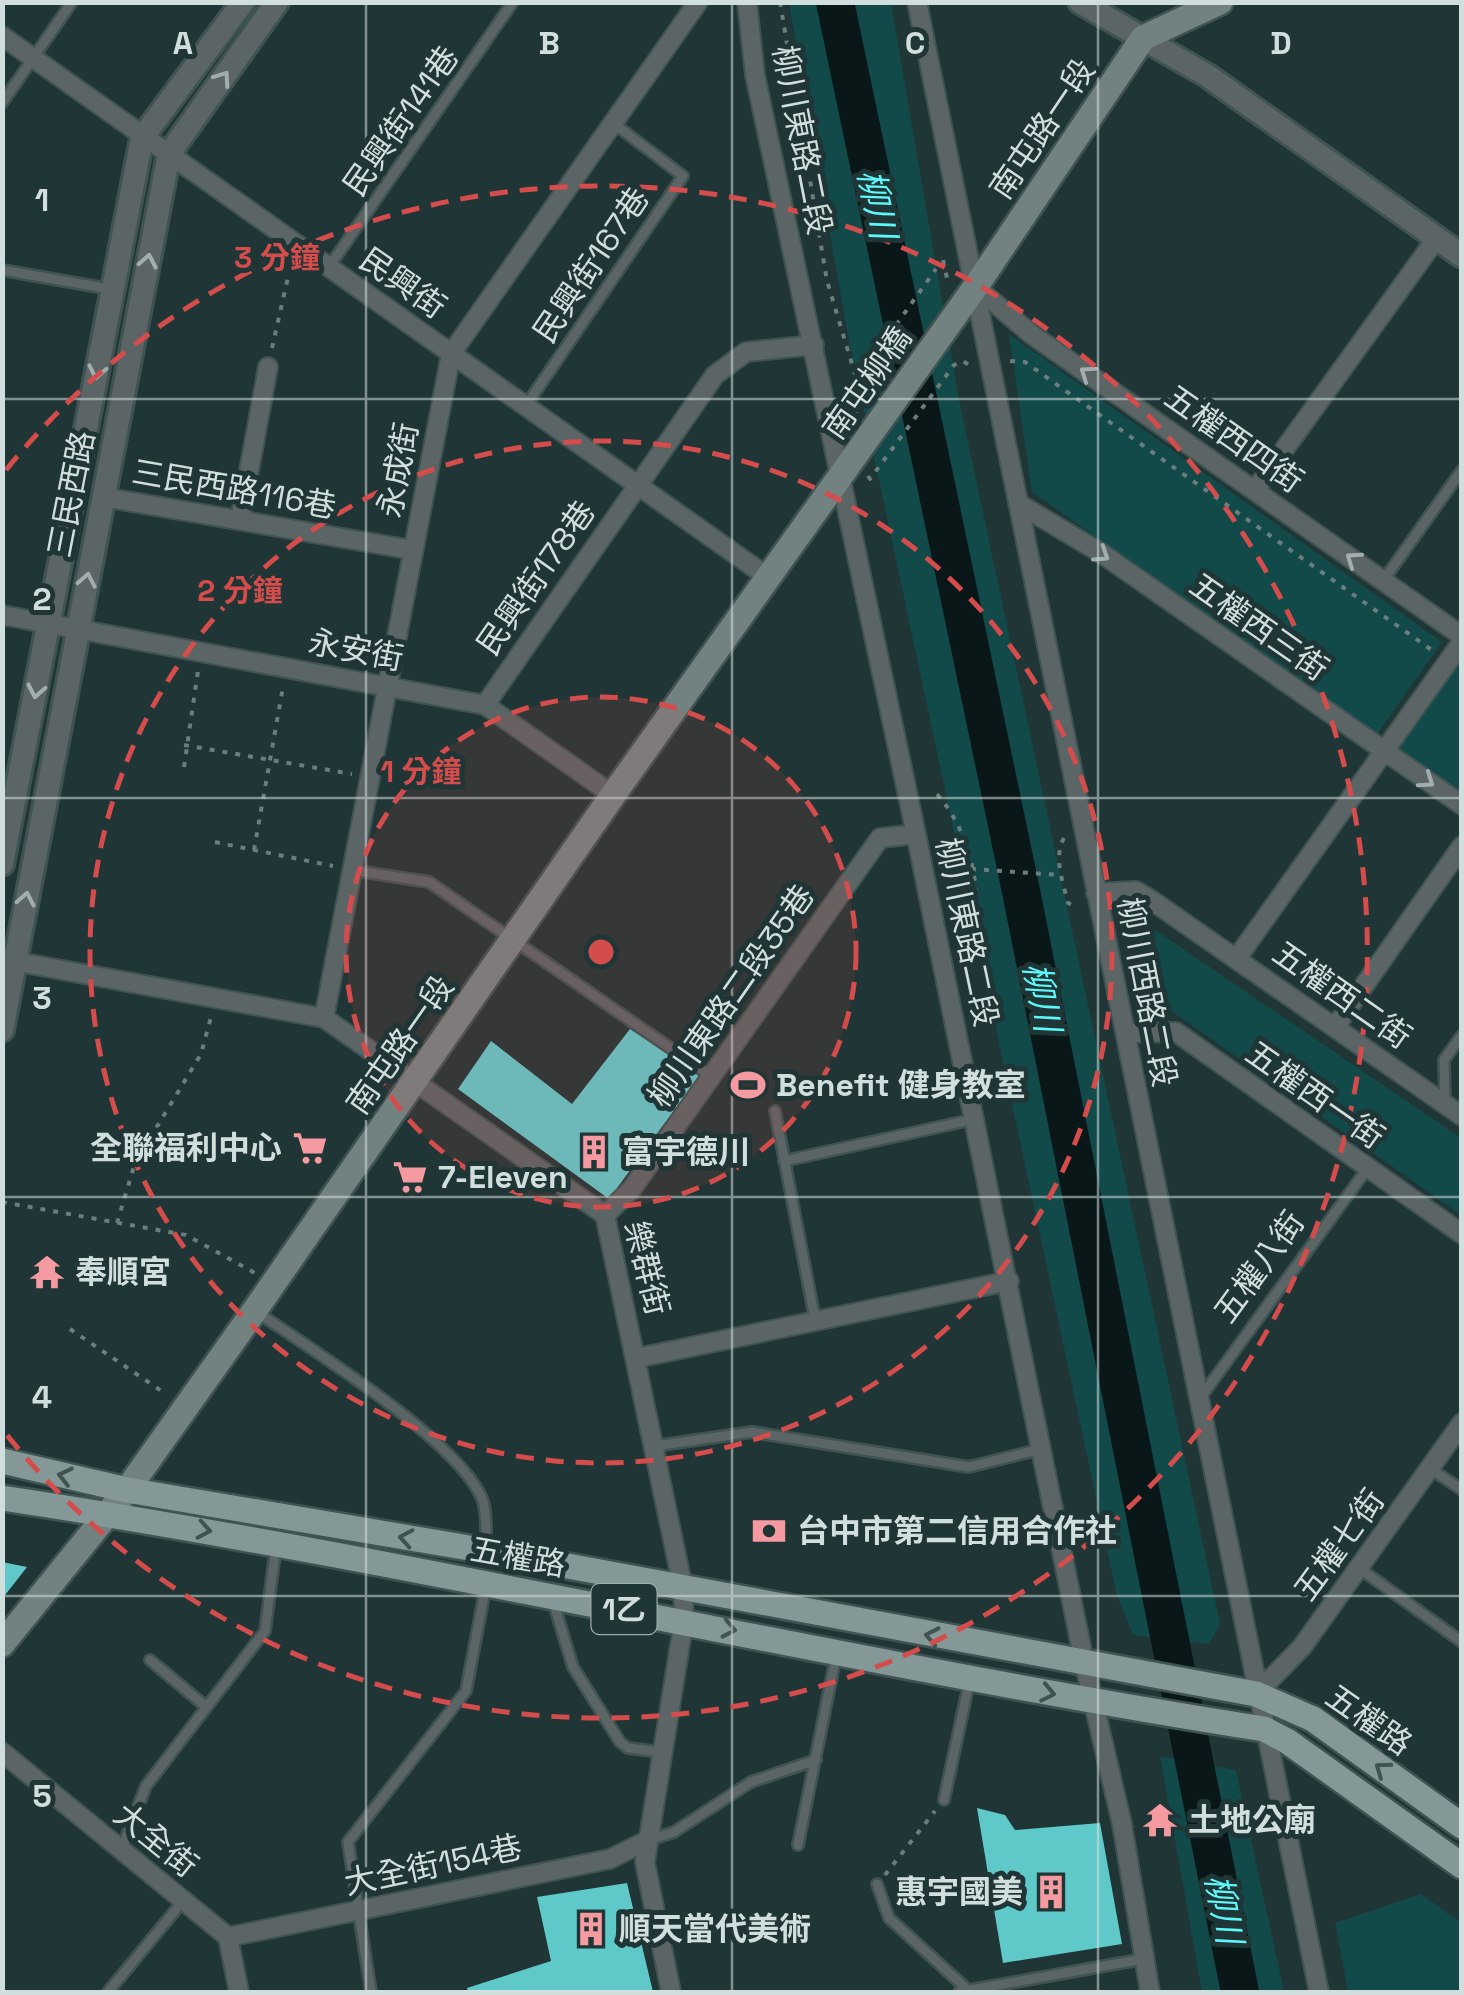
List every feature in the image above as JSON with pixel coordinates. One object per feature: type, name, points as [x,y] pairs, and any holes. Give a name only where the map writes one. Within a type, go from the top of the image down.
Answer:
[{"type":"main road","points":[[1143,38],[1220,2]]},
{"type":"main road","name":"南屯路一段","points":[[947,326],[1143,38]]},
{"type":"main road","name":"南屯柳橋","points":[[842,477],[947,326]]},
{"type":"main road","name":"南屯路一段","points":[[2,1644],[127,1490],[613,795],[842,477]]},
{"type":"main road","name":"五權路","points":[[2,1461],[127,1490],[488,1552],[1085,1666],[1256,1694],[1313,1719],[1462,1826]]},
{"type":"main road","name":"五權路","points":[[2,1498],[276,1543],[1093,1702],[1264,1729],[1462,1866]]},
{"type":"street","name":"三民西路","points":[[2,864],[142,138],[243,2]]},
{"type":"street","name":"三民西路","points":[[2,1030],[9,960],[78,628],[169,154],[277,2]]},
{"type":"street","name":"永成街","points":[[324,1018],[451,354],[698,2]]},
{"type":"street","name":"柳川東路二段","points":[[747,2],[755,75],[1009,1282],[1085,1666],[1122,1824],[1150,1992]]},
{"type":"street","name":"柳川西路二段","points":[[916,2],[1319,1992]]},
{"type":"street","points":[[1080,2],[1208,76],[1462,256]]},
{"type":"street","name":"民興街","points":[[2,36],[768,578]]},
{"type":"street","points":[[1255,490],[1436,238]]},
{"type":"street","name":"五權西四街","points":[[976,286],[1031,334],[1384,580],[1462,639]]},
{"type":"street","name":"民興街178巷","points":[[485,704],[715,375],[746,352],[814,345]]},
{"type":"street","points":[[240,520],[268,367]]},
{"type":"street","name":"三民西路116巷","points":[[103,497],[413,550]]},
{"type":"street","name":"五權西三街","points":[[1019,504],[1100,553],[1462,805]]},
{"type":"street","name":"永安街","points":[[2,615],[485,704],[613,795]]},
{"type":"street","points":[[1384,751],[1462,639]]},
{"type":"street","name":"五權西二街","points":[[1237,958],[1384,751]]},
{"type":"street","name":"柳川東路二段35巷","points":[[605,1215],[631,1190],[880,838],[916,834]]},
{"type":"street","points":[[1336,1027],[1462,846]]},
{"type":"street","name":"五權西二街","points":[[1096,892],[1136,891],[1462,1116]]},
{"type":"street","name":"樂群街","points":[[9,960],[324,1018],[605,1215],[683,1588],[684,1620],[645,1862],[671,1992]]},
{"type":"street","name":"五權西一街","points":[[1126,1033],[1176,1032],[1462,1234]]},
{"type":"street","points":[[637,1358],[1009,1282]]},
{"type":"street","name":"五權七街","points":[[1256,1694],[1302,1647],[1462,1423]]},
{"type":"street","name":"大全街","points":[[2,1752],[228,1937]]},
{"type":"street","name":"大全街154巷","points":[[228,1937],[610,1859],[646,1841]]},
{"type":"street","points":[[228,1937],[239,1992]]},
{"type":"lane","points":[[2,103],[72,2]]},
{"type":"lane","name":"民興街141巷","points":[[329,268],[513,2]]},
{"type":"lane","name":"民興街167巷","points":[[525,406],[683,176],[612,123]]},
{"type":"lane","points":[[2,270],[113,289]]},
{"type":"lane","points":[[1384,580],[1462,470]]},
{"type":"lane","points":[[351,870],[429,882],[711,1076]]},
{"type":"lane","points":[[1445,1104],[1444,1060],[1462,1034]]},
{"type":"lane","points":[[775,1112],[815,1319]]},
{"type":"lane","points":[[784,1161],[975,1120]]},
{"type":"lane","name":"五權八街","points":[[1199,1400],[1367,1168]]},
{"type":"lane","points":[[255,1310],[386,1402],[457,1466],[482,1496],[488,1552]]},
{"type":"lane","points":[[654,1446],[752,1432],[969,1468],[1041,1448]]},
{"type":"lane","points":[[1430,1468],[1462,1490]]},
{"type":"lane","points":[[121,1850],[146,1786],[265,1631],[276,1543]]},
{"type":"lane","points":[[1358,1568],[1462,1642]]},
{"type":"lane","points":[[371,1992],[348,1842],[466,1692],[486,1584]]},
{"type":"lane","points":[[551,1596],[573,1667],[620,1742],[628,1748],[660,1752]]},
{"type":"lane","points":[[798,1845],[838,1650]]},
{"type":"lane","points":[[150,1660],[204,1706]]},
{"type":"lane","points":[[944,1800],[971,1676]]},
{"type":"lane","points":[[646,1841],[674,1832],[751,1782],[816,1760]]},
{"type":"lane","points":[[877,1884],[889,1918],[964,1992],[1144,1959]]},
{"type":"lane","points":[[108,1992],[183,1901]]},
{"type":"path","points":[[780,2],[827,281],[855,374],[866,366],[936,269]]},
{"type":"path","points":[[268,367],[295,243]]},
{"type":"path","points":[[870,480],[954,366],[963,361],[972,367]]},
{"type":"path","points":[[1025,362],[1428,648]]},
{"type":"path","points":[[184,767],[184,745],[202,651]]},
{"type":"path","points":[[254,850],[286,667]]},
{"type":"path","points":[[184,745],[371,777]]},
{"type":"path","points":[[936,794],[958,818],[972,869],[980,914],[976,953]]},
{"type":"path","points":[[1064,838],[1058,848],[1061,876],[1068,903],[1078,908]]},
{"type":"path","points":[[215,842],[351,870]]},
{"type":"path","points":[[972,869],[1061,876]]},
{"type":"path","points":[[117,1223],[134,1163],[201,1054],[216,998]]},
{"type":"path","points":[[2,1202],[201,1240],[273,1284]]},
{"type":"path","points":[[70,1329],[186,1408]]},
{"type":"path","points":[[877,1884],[944,1800]]},
{"type":"shaded area","points":[[789,3],[891,3],[959,400],[1220,1624],[1209,1644],[1133,1635],[1117,1596],[847,330]]},
{"type":"shaded area","points":[[1009,334],[1442,642],[1376,736],[1032,492]]},
{"type":"shaded area","points":[[1461,656],[1461,793],[1396,749]]},
{"type":"shaded area","points":[[1120,906],[1461,1138],[1461,1215],[1130,982]]},
{"type":"shaded area","points":[[1160,1756],[1236,1770],[1284,1992],[1202,1992]]},
{"type":"shaded area","points":[[1421,1894],[1461,1923],[1461,1992],[1348,1992],[1335,1923]]},
{"type":"building","name":"富宇德川","points":[[630,1029],[700,1075],[609,1199],[458,1089],[491,1041],[572,1104]]},
{"type":"building","points":[[2,1562],[27,1567],[2,1599]]},
{"type":"building","name":"惠宇國美","points":[[977,1808],[1005,1815],[1015,1830],[1100,1823],[1122,1944],[1003,1963]]},
{"type":"building","name":"順天當代美術","points":[[627,1883],[653,1992],[468,1992],[467,1988],[551,1961],[537,1897]]},
{"type":"waterway","name":"柳川","points":[[835,2],[1022,896],[1240,1992]]},
{"type":"place","name":"Benefit 健身教室","points":[[748,1085]]},
{"type":"place","name":"全聯福利中心","points":[[310,1148]]},
{"type":"place","name":"富宇德川","points":[[594,1152]]},
{"type":"place","name":"7-Eleven","points":[[410,1177]]},
{"type":"place","name":"奉順宮","points":[[47,1272]]},
{"type":"place","name":"台中市第二信用合作社","points":[[769,1531]]},
{"type":"place","name":"土地公廟","points":[[1160,1820]]},
{"type":"place","name":"惠宇國美","points":[[1051,1892]]},
{"type":"place","name":"順天當代美術","points":[[591,1929]]}]
